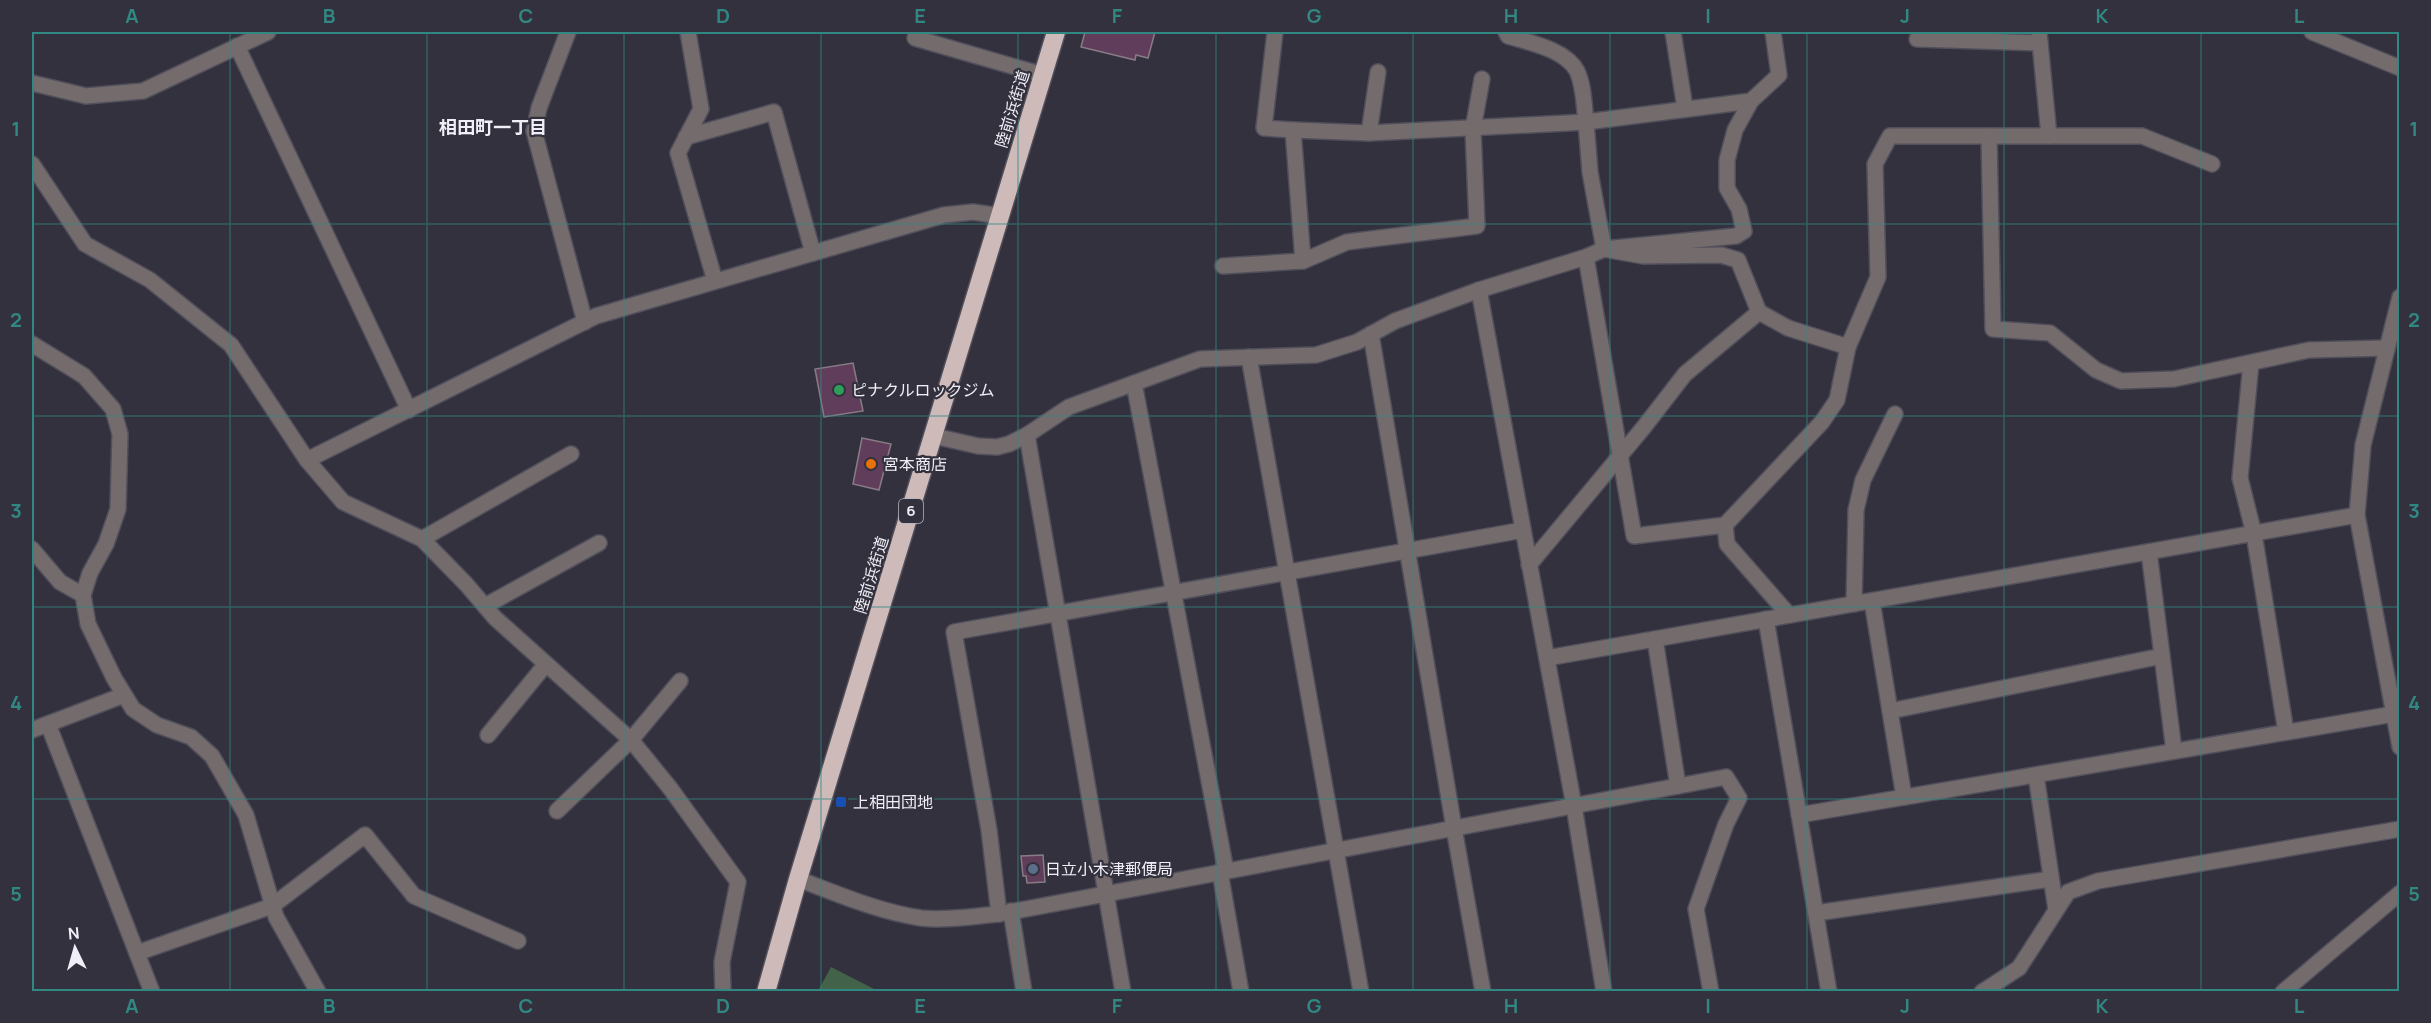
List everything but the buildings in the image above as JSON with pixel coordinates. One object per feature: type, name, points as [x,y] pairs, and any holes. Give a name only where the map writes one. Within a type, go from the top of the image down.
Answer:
[{"type":"highway","name":"陸前浜街道","points":[[766,992],[798,879],[1056,32]]},
{"type":"street","points":[[32,83],[86,96],[143,90],[268,32]]},
{"type":"street","points":[[568,32],[539,108],[534,131],[585,322]]},
{"type":"street","points":[[688,32],[701,109],[678,153],[715,281]]},
{"type":"street","points":[[1275,32],[1264,129],[1369,133],[1473,129],[1586,122],[1751,101]]},
{"type":"street","points":[[1506,32],[1508,36],[1558,52],[1576,69],[1581,82],[1590,172],[1604,249]]},
{"type":"street","points":[[1673,32],[1685,108]]},
{"type":"street","points":[[934,436],[978,446],[997,447],[1027,435],[1069,408],[1200,359],[1316,355],[1357,342],[1395,321],[1479,290],[1586,257],[1604,249],[1736,236],[1744,231],[1739,209],[1726,188],[1727,160],[1735,130],[1751,101],[1779,75],[1773,32]]},
{"type":"street","points":[[2312,32],[2400,68]]},
{"type":"street","points":[[1917,39],[2040,37],[2049,136]]},
{"type":"street","points":[[915,38],[1043,75]]},
{"type":"street","points":[[237,46],[409,410]]},
{"type":"street","points":[[1369,133],[1378,72]]},
{"type":"street","points":[[1223,266],[1303,261],[1347,242],[1477,226],[1473,129],[1482,79]]},
{"type":"street","points":[[686,137],[774,112],[813,253]]},
{"type":"street","points":[[1293,130],[1303,261]]},
{"type":"street","points":[[1586,257],[1622,454],[1634,536],[1725,525],[1822,422],[1837,400],[1848,347],[1878,277],[1875,164],[1890,136],[2142,136],[2212,164]]},
{"type":"street","points":[[1989,136],[1993,328],[2049,333],[2096,370],[2121,381],[2174,380],[2309,350],[2387,348]]},
{"type":"street","points":[[32,164],[85,244],[150,280],[231,345],[308,460],[343,502],[422,539],[495,618],[631,740],[670,788],[738,882],[722,962],[723,992]]},
{"type":"street","points":[[308,460],[596,316],[944,215],[973,212],[1000,216]]},
{"type":"street","points":[[1604,249],[1643,256],[1721,255],[1738,260],[1759,312],[1788,328],[1848,347]]},
{"type":"street","points":[[1479,290],[1574,806],[1604,992]]},
{"type":"street","points":[[2400,297],[2363,445],[2357,515],[2400,747]]},
{"type":"street","points":[[1529,565],[1622,454],[1685,374],[1759,312]]},
{"type":"street","points":[[1371,334],[1454,828],[1484,992]]},
{"type":"street","points":[[32,344],[84,376],[113,409],[120,434],[118,509],[106,544],[90,573],[83,595],[88,624],[124,695],[134,709],[157,725],[191,738],[212,756],[246,815],[276,917],[318,992]]},
{"type":"street","points":[[1249,357],[1361,992]]},
{"type":"street","points":[[2251,363],[2240,478],[2254,534],[2286,732]]},
{"type":"street","points":[[1134,383],[1174,592],[1223,872],[1241,992]]},
{"type":"street","points":[[1854,604],[1856,510],[1863,480],[1895,414]]},
{"type":"street","points":[[1027,435],[1123,992]]},
{"type":"street","points":[[422,539],[571,454]]},
{"type":"street","points":[[1547,658],[2357,515]]},
{"type":"street","points":[[1725,525],[1727,543],[1789,615]]},
{"type":"street","points":[[1024,992],[989,830],[954,632],[1523,530]]},
{"type":"street","points":[[485,606],[599,543]]},
{"type":"street","points":[[32,549],[60,582],[83,595]]},
{"type":"street","points":[[2149,552],[2174,752]]},
{"type":"street","points":[[1872,601],[1904,797]]},
{"type":"street","points":[[1766,619],[1829,992]]},
{"type":"street","points":[[1655,639],[1678,786]]},
{"type":"street","points":[[1890,711],[2162,656]]},
{"type":"street","points":[[488,735],[546,664]]},
{"type":"street","points":[[557,811],[631,740],[680,681]]},
{"type":"street","points":[[32,730],[124,695]]},
{"type":"street","points":[[1799,815],[2394,714]]},
{"type":"street","points":[[48,724],[152,992]]},
{"type":"street","points":[[2036,775],[2056,910]]},
{"type":"street","points":[[798,879],[858,901],[914,917],[933,918],[1005,912],[1726,777],[1739,798],[1726,824],[1696,909],[1711,992]]},
{"type":"street","points":[[1982,992],[2019,968],[2068,892],[2098,882],[2400,829]]},
{"type":"street","points":[[137,953],[272,906],[365,835],[414,896],[518,941]]},
{"type":"street","points":[[1816,913],[2051,879]]},
{"type":"street","points":[[2283,992],[2400,893]]},
{"type":"green space","points":[[831,967],[878,991],[818,991]]},
{"type":"place","name":"ピナクルロックジム","points":[[839,390]]},
{"type":"place","name":"宮本商店","points":[[871,464]]},
{"type":"place","name":"上相田団地","points":[[841,802]]},
{"type":"place","name":"日立小木津郵便局","points":[[1033,869]]},
{"type":"district","name":"相田町一丁目","points":[[493,128]]}]
